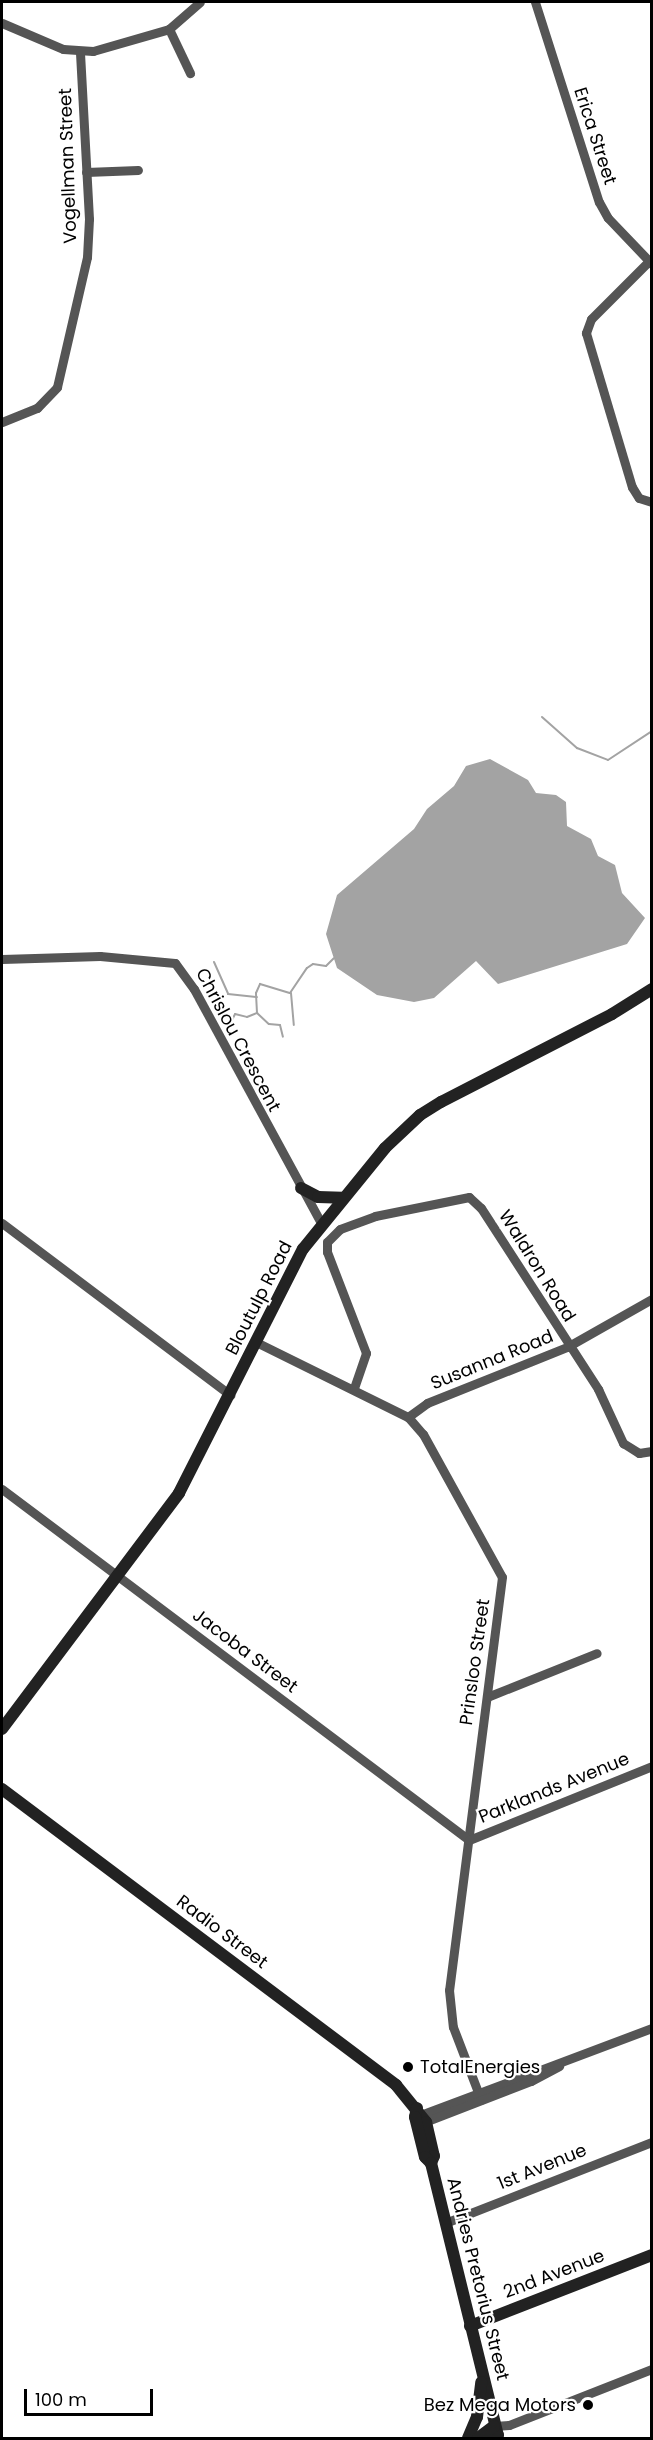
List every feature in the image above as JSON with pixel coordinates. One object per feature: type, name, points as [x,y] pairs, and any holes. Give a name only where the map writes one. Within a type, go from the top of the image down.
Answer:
[{"type":"street","points":[[2,23],[80,52],[169,29],[200,2]]},
{"type":"street","name":"Erica Street","points":[[535,2],[599,202],[608,218],[650,262]]},
{"type":"street","points":[[169,29],[190,73]]},
{"type":"street","name":"Vogellman Street","points":[[2,422],[37,408],[54,392],[61,378],[87,257],[87,172],[80,52]]},
{"type":"street","points":[[87,172],[138,170]]},
{"type":"street","points":[[650,262],[591,319],[586,333],[632,487],[639,498],[651,502]]},
{"type":"street","name":"Chrislou Crescent","points":[[2,959],[100,956],[175,963],[194,989],[321,1223]]},
{"type":"street","name":"Bloutulp Road","points":[[2,1730],[179,1492],[303,1249],[342,1198],[420,1115],[612,1014],[651,989]]},
{"type":"street","points":[[301,1188],[318,1197],[342,1198]]},
{"type":"street","name":"Waldron Road","points":[[354,1388],[366,1353],[326,1247],[340,1229],[392,1211],[465,1197],[473,1199],[567,1347],[603,1398],[623,1443],[639,1453],[651,1451]]},
{"type":"street","points":[[2,1223],[230,1395]]},
{"type":"street","name":"Susanna Road","points":[[408,1417],[423,1405],[567,1347],[651,1299]]},
{"type":"street","name":"Prinsloo Street","points":[[256,1342],[354,1388],[408,1417],[423,1434],[502,1577],[448,2005],[479,2096]]},
{"type":"street","name":"Jacoba Street","points":[[2,1489],[469,1840]]},
{"type":"street","points":[[487,1697],[597,1653]]},
{"type":"street","name":"Parklands Avenue","points":[[469,1840],[651,1766]]},
{"type":"street","name":"Radio Street","points":[[2,1789],[382,2074],[419,2117]]},
{"type":"street","points":[[419,2117],[479,2096],[651,2028]]},
{"type":"street","name":"Andries Pretorius Street","points":[[419,2117],[425,2157],[431,2163],[496,2434]]},
{"type":"street","name":"1st Avenue","points":[[445,2223],[651,2142]]},
{"type":"street","name":"2nd Avenue","points":[[470,2326],[651,2255]]},
{"type":"street","points":[[478,2439],[496,2434],[509,2425],[651,2369]]},
{"type":"street","points":[[468,2439],[477,2417],[483,2376]]},
{"type":"shaded area","points":[[490,759],[528,780],[536,793],[556,795],[566,802],[567,826],[591,839],[598,856],[615,865],[622,893],[645,918],[627,944],[498,984],[476,961],[434,998],[414,1002],[377,995],[337,968],[326,934],[337,895],[414,829],[427,809],[454,786],[466,766]]},
{"type":"waterway","points":[[542,717],[577,748],[608,760],[652,731]]},
{"type":"waterway","points":[[231,1022],[235,1014],[247,1017],[257,1013],[256,993],[260,984],[290,993],[307,968],[313,964],[326,966],[334,958]]},
{"type":"waterway","points":[[214,962],[228,994],[257,997]]},
{"type":"waterway","points":[[291,993],[294,1025]]},
{"type":"waterway","points":[[257,1013],[269,1024],[280,1025],[283,1037]]},
{"type":"place","name":"TotalEnergies","points":[[408,2067]]},
{"type":"place","name":"Bez Mega Motors","points":[[588,2405]]}]
